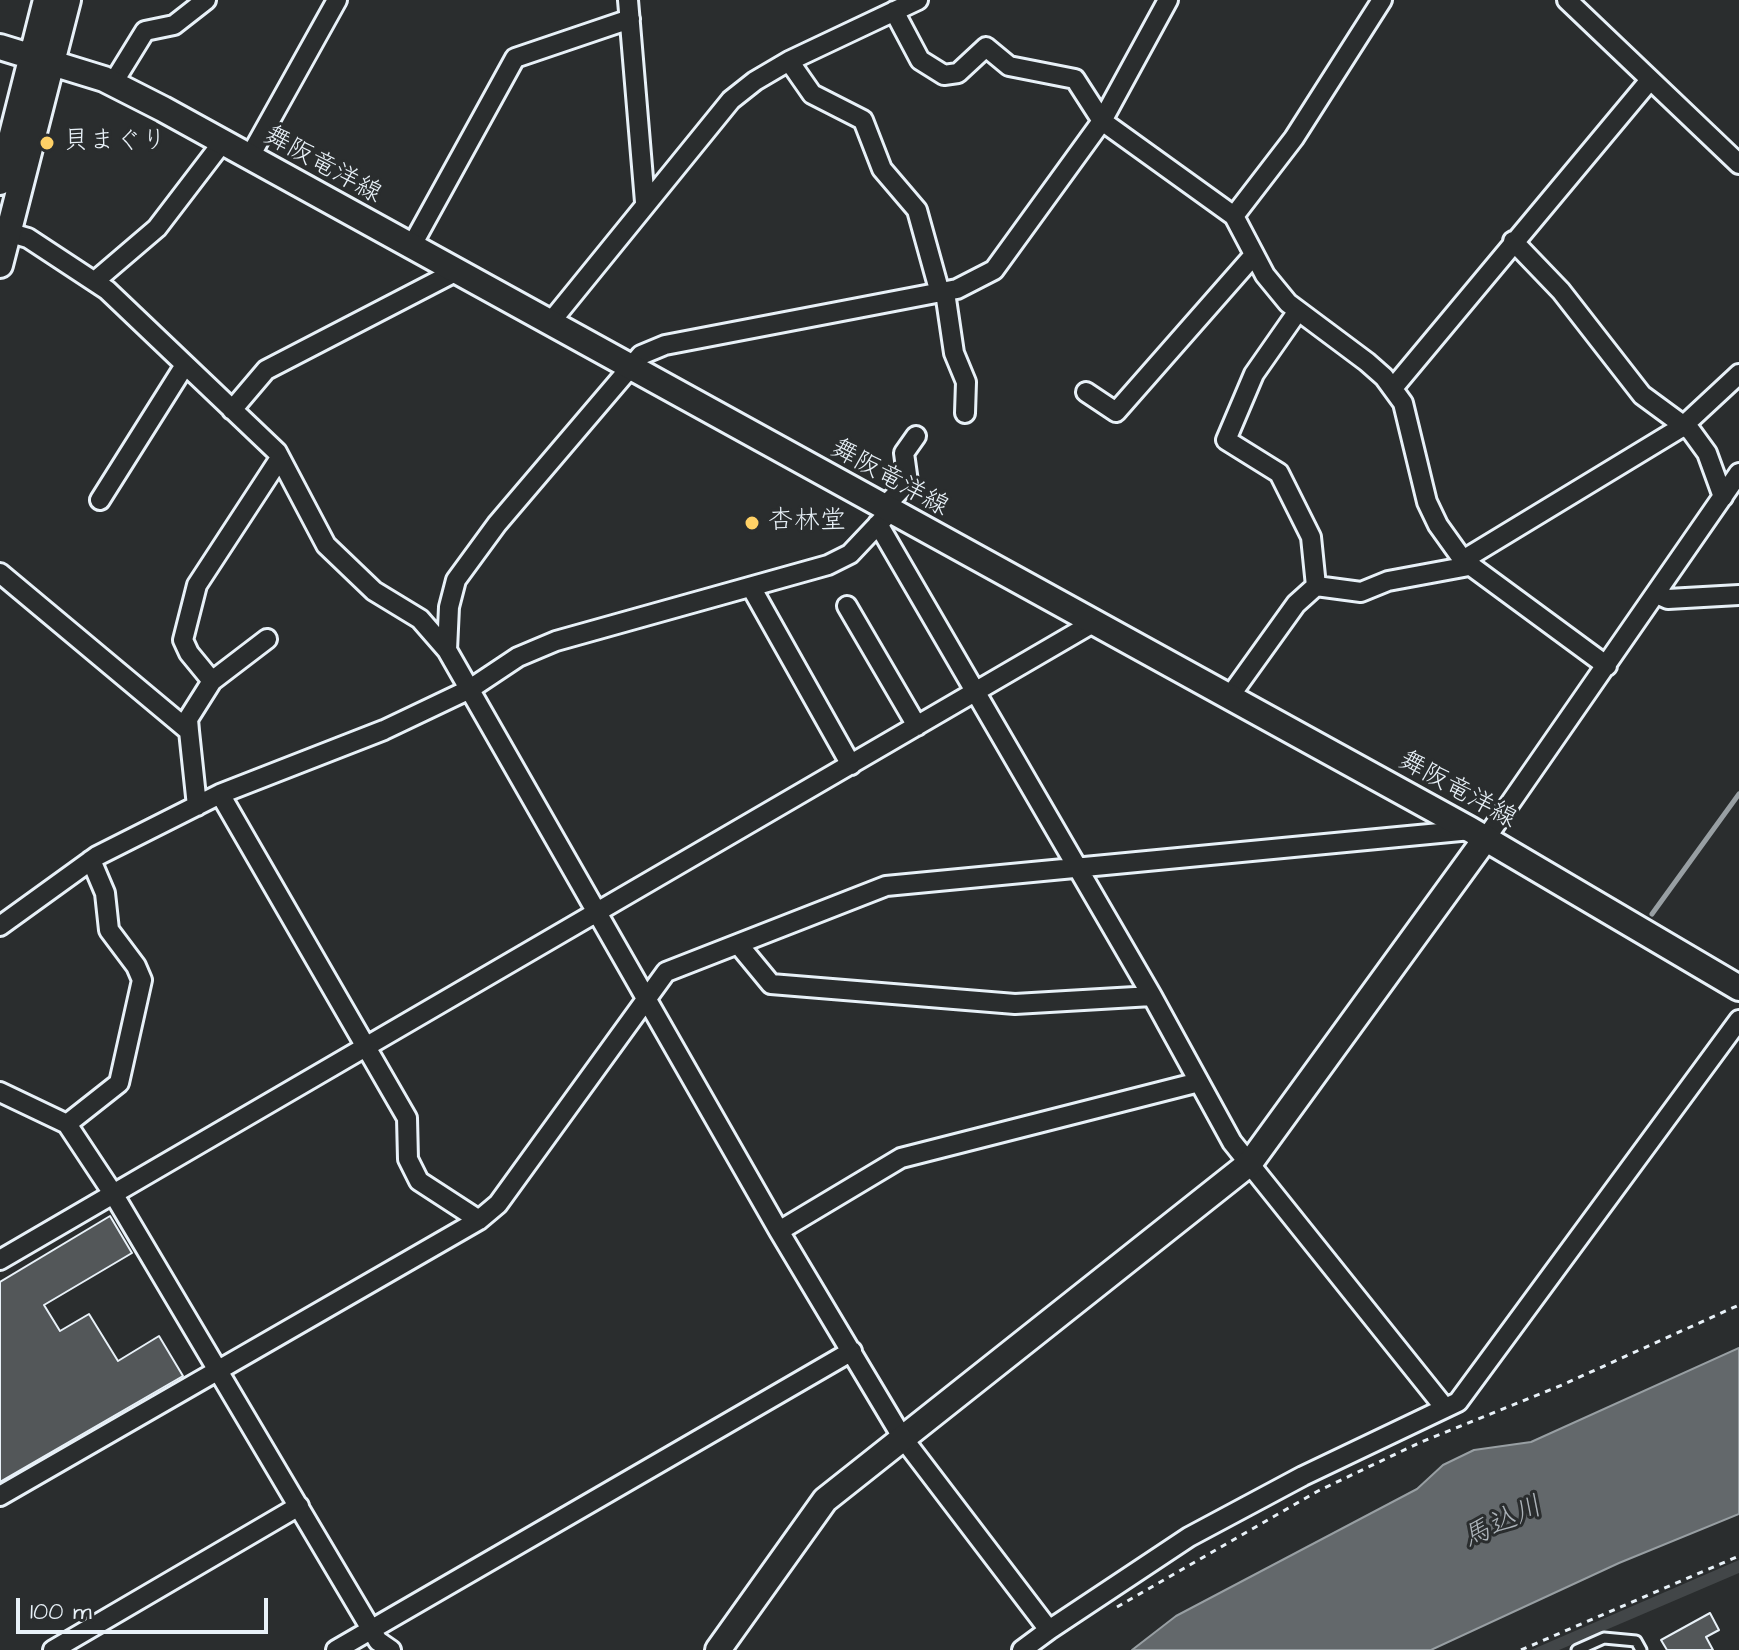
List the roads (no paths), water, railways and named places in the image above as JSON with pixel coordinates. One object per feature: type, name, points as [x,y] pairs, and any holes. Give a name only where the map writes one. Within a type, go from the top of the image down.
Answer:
[{"type":"main road","points":[[0,265],[4,231],[42,58],[46,0]]},
{"type":"main road","points":[[0,182],[42,58],[68,0]]},
{"type":"main road","name":"舞阪竜洋線","points":[[0,47],[113,83],[630,369],[884,515],[1230,696],[1478,834],[1739,988]]},
{"type":"main road","points":[[718,1650],[825,1500],[1250,1163],[1478,834]]},
{"type":"street","points":[[113,83],[145,31],[174,25],[206,0]]},
{"type":"street","points":[[249,158],[337,0]]},
{"type":"street","points":[[628,0],[645,202]]},
{"type":"street","points":[[549,324],[645,202],[731,100],[789,61],[918,0]]},
{"type":"street","points":[[447,650],[449,607],[456,580],[497,524],[641,355],[665,345],[975,283],[994,270],[1102,121],[1168,0]]},
{"type":"street","points":[[1234,216],[1294,138],[1382,0]]},
{"type":"street","points":[[1579,4],[1650,80],[1739,164]]},
{"type":"street","points":[[894,11],[920,60],[944,75],[958,73],[986,47],[1009,66],[1075,79],[1102,121],[1234,216],[1265,275],[1298,311],[1367,362],[1393,388],[1403,403],[1427,502],[1438,525],[1466,563],[1607,666]]},
{"type":"street","points":[[411,247],[515,58],[630,19]]},
{"type":"street","points":[[789,61],[812,94],[863,120],[882,169],[917,210],[942,292],[954,353],[966,382],[965,413]]},
{"type":"street","points":[[1393,388],[1650,80]]},
{"type":"street","points":[[95,281],[157,228],[222,143]]},
{"type":"street","points":[[4,231],[28,238],[95,281],[185,365],[280,458],[326,545],[374,591],[420,619],[447,650],[779,1231],[902,1437],[1049,1630]]},
{"type":"street","points":[[1513,241],[1561,291],[1642,395],[1691,431],[1707,453],[1723,497]]},
{"type":"street","points":[[1086,392],[1116,412],[1254,255]]},
{"type":"street","points":[[232,410],[266,370],[455,272]]},
{"type":"street","points":[[1298,311],[1254,374],[1226,440],[1279,473],[1311,537],[1316,586]]},
{"type":"street","points":[[100,500],[185,365]]},
{"type":"street","points":[[1230,696],[1296,604],[1316,586],[1361,592],[1388,581],[1466,563],[1682,427],[1739,374]]},
{"type":"street","points":[[0,926],[91,860],[220,794],[384,730],[470,689],[518,657],[556,641],[828,565],[850,554],[908,482],[904,453],[916,436]]},
{"type":"street","points":[[212,681],[189,653],[183,640],[197,585],[280,458]]},
{"type":"street","points":[[0,1496],[479,1220],[498,1204],[666,972],[886,886],[1478,834],[1607,666],[1739,473]]},
{"type":"street","points":[[884,515],[975,692],[1152,996],[1232,1142],[1445,1408]]},
{"type":"street","points":[[0,573],[189,731]]},
{"type":"street","points":[[751,587],[851,765]]},
{"type":"street","points":[[1657,594],[1668,599],[1739,595]]},
{"type":"street","points":[[847,606],[917,726]]},
{"type":"street","points":[[0,1260],[1093,623]]},
{"type":"street","points":[[197,806],[188,719],[212,681],[267,639]]},
{"type":"street","points":[[220,794],[407,1118],[408,1159],[419,1181],[479,1220]]},
{"type":"street","points":[[67,1124],[119,1083],[142,980],[136,966],[109,930],[105,893],[91,860]]},
{"type":"street","points":[[738,944],[771,984],[1015,1004],[1152,996]]},
{"type":"street","points":[[1022,1650],[1189,1537],[1303,1476],[1458,1402],[1739,1020]]},
{"type":"street","points":[[779,1231],[901,1158],[1199,1082]]},
{"type":"street","points":[[0,1092],[67,1124],[114,1195],[378,1641],[391,1650]]},
{"type":"street","points":[[336,1650],[852,1351]]},
{"type":"street","points":[[53,1650],[299,1506]]},
{"type":"lane","points":[[1577,1650],[1604,1638],[1636,1641],[1641,1650]]},
{"type":"water","name":"馬込川","points":[[1739,1348],[1739,1514],[1619,1563],[1431,1650],[1132,1650],[1176,1616],[1417,1489],[1443,1465],[1474,1450],[1531,1442]]},
{"type":"waterway","points":[[1652,914],[1739,794]]},
{"type":"place","name":"貝まぐり","points":[[47,143]]},
{"type":"place","name":"杏林堂","points":[[752,523]]}]
